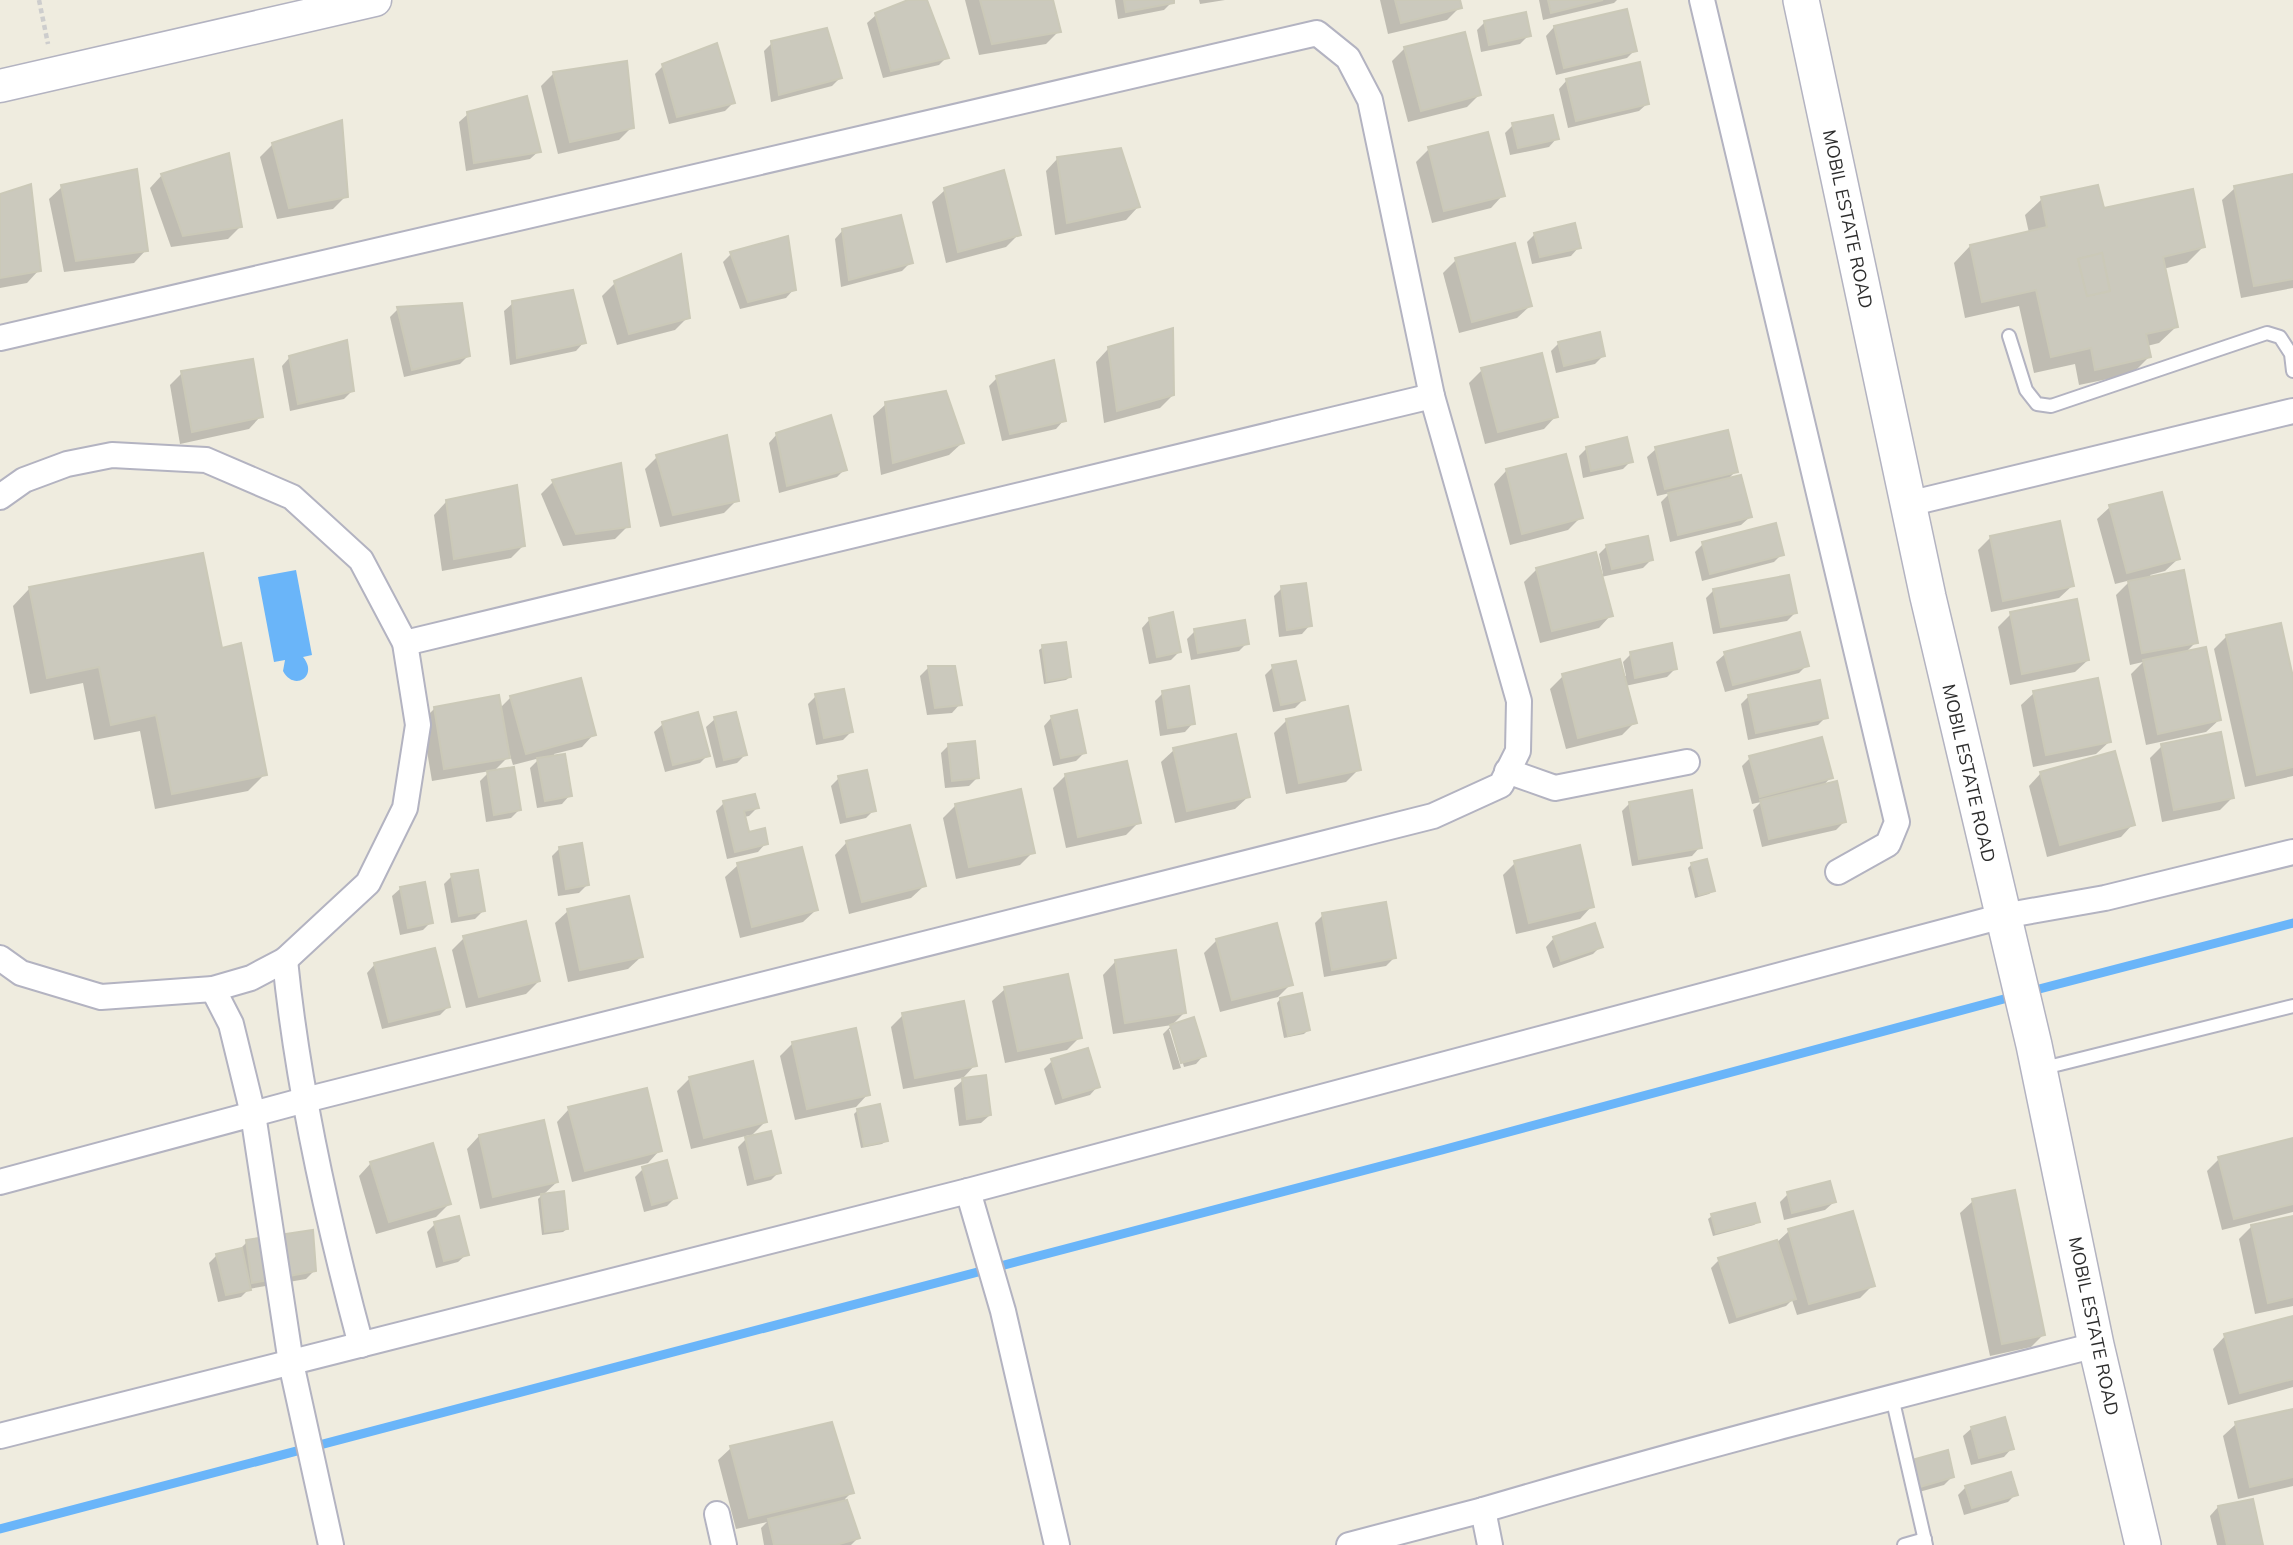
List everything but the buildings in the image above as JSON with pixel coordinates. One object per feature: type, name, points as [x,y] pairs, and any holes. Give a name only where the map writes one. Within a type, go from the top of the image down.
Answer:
[{"type":"main road","name":"MOBIL ESTATE ROAD","points":[[1801,0],[1928,597],[2037,1058],[2096,1345],[2143,1545]]},
{"type":"street","points":[[0,86],[375,0]]},
{"type":"street","points":[[1702,0],[1897,822],[1888,844],[1838,872]]},
{"type":"street","points":[[0,338],[1317,33],[1348,58],[1370,100],[1432,396],[1519,701],[1518,751],[1501,785],[1433,816],[305,1100],[0,1182]]},
{"type":"street","points":[[405,643],[1432,396]]},
{"type":"street","points":[[1908,504],[2293,411]]},
{"type":"street","points":[[0,497],[24,480],[56,468],[112,455],[206,460],[292,496],[361,560],[405,643],[418,725],[405,808],[368,883],[285,960],[251,978],[212,989],[101,997],[21,973],[0,958]]},
{"type":"street","points":[[1507,771],[1555,788],[1687,762]]},
{"type":"street","points":[[0,1436],[968,1191],[2003,916],[2105,898],[2293,852]]},
{"type":"street","points":[[285,960],[305,1100],[340,1266],[360,1345]]},
{"type":"street","points":[[212,989],[231,1024],[253,1114],[291,1363],[331,1545]]},
{"type":"street","points":[[968,1191],[1003,1311],[1057,1545]]},
{"type":"street","points":[[1349,1545],[1892,1397],[2096,1345]]},
{"type":"street","points":[[1483,1510],[1490,1545]]},
{"type":"street","points":[[717,1514],[724,1545]]},
{"type":"lane","points":[[2009,336],[2026,390],[2037,404],[2051,406],[2267,333],[2280,337],[2291,354],[2293,371]]},
{"type":"lane","points":[[2037,1058],[2293,1006]]},
{"type":"lane","points":[[1892,1397],[1926,1542],[1904,1545]]},
{"type":"path","points":[[39,0],[51,54]]},
{"type":"water","points":[[296,570],[312,655],[303,657],[307,664],[307,675],[298,681],[288,677],[283,671],[285,660],[274,662],[258,577]]},
{"type":"waterway","points":[[2028,992],[2293,923]]},
{"type":"waterway","points":[[0,1529],[1442,1150],[2015,996]]}]
